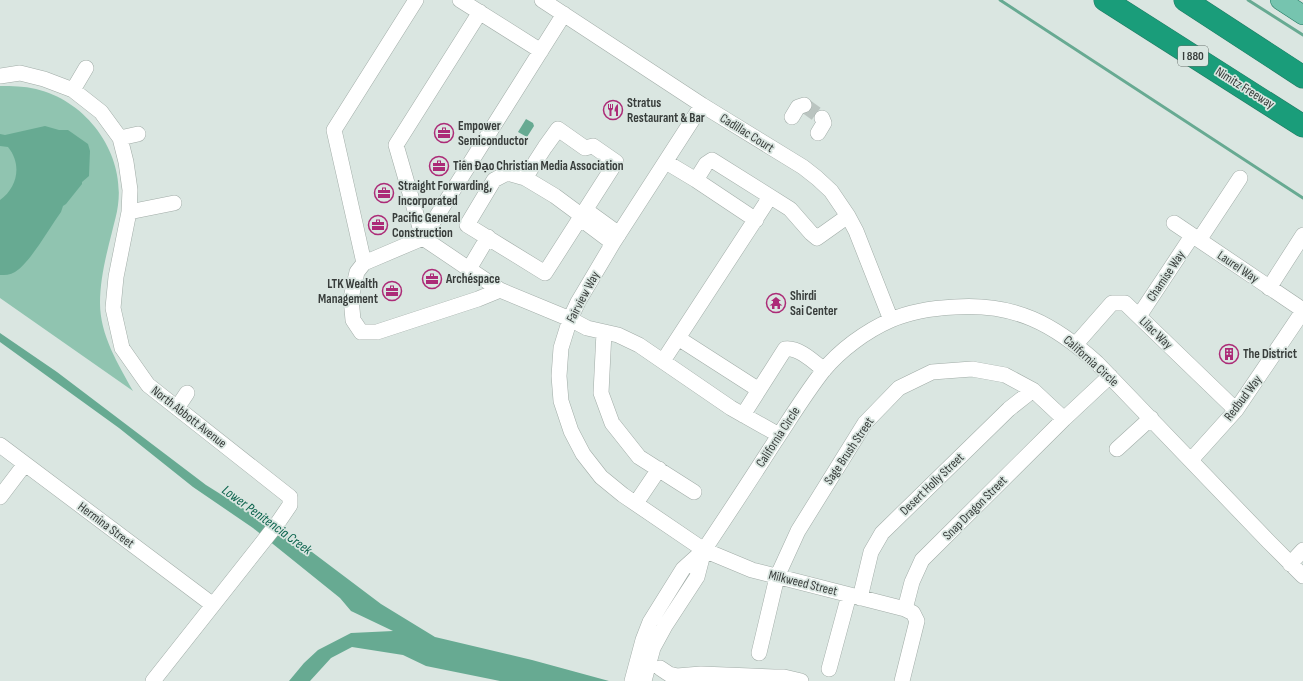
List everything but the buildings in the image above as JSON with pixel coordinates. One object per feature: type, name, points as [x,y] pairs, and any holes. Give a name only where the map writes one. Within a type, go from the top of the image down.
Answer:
[{"type":"highway","name":"Nimitz Freeway","points":[[1105,0],[1303,126]]},
{"type":"highway","points":[[1185,0],[1303,76]]},
{"type":"main road","points":[[1280,0],[1303,15]]},
{"type":"street","points":[[364,263],[334,130],[416,0]]},
{"type":"street","points":[[460,0],[541,51]]},
{"type":"street","name":"Cadillac Court","points":[[542,0],[702,105],[803,167],[831,191],[856,231],[891,320]]},
{"type":"street","points":[[480,12],[396,145],[423,238],[500,290],[587,328],[618,335],[639,345],[743,414],[779,435]]},
{"type":"street","points":[[500,290],[478,299],[377,332],[361,332],[353,320],[351,298],[357,272],[364,263],[423,238],[564,14]]},
{"type":"street","points":[[73,90],[86,68]]},
{"type":"street","name":"North Abbott Avenue","points":[[0,76],[20,74],[44,79],[73,90],[101,112],[120,138],[126,162],[130,190],[129,212],[116,277],[113,308],[122,348],[148,385],[177,408],[249,456],[290,497],[290,505],[277,524],[152,681]]},
{"type":"street","name":"Fairview Way","points":[[702,105],[616,238],[578,302],[570,320],[561,348],[559,376],[561,401],[571,431],[583,454],[601,477],[614,488],[704,550]]},
{"type":"street","points":[[792,117],[798,107],[804,105]]},
{"type":"street","points":[[818,133],[824,123],[822,118]]},
{"type":"street","points":[[525,178],[558,129],[585,148],[594,146],[616,162],[582,216],[545,273],[467,225],[494,180],[506,173],[525,178],[555,196],[582,216]]},
{"type":"street","points":[[120,138],[138,134]]},
{"type":"street","points":[[696,180],[706,164],[712,160],[790,209],[817,238],[848,216]]},
{"type":"street","points":[[666,162],[756,220]]},
{"type":"street","name":"Chamise Way","points":[[1139,316],[1240,178]]},
{"type":"street","points":[[663,361],[770,197]]},
{"type":"street","points":[[129,212],[174,203]]},
{"type":"street","points":[[582,216],[590,213],[616,238]]},
{"type":"street","name":"Laurel Way","points":[[1174,223],[1303,311]]},
{"type":"street","points":[[1269,288],[1303,235]]},
{"type":"street","points":[[469,269],[488,237]]},
{"type":"street","name":"Lilac Way","points":[[1076,344],[1112,303],[1126,303],[1236,410]]},
{"type":"street","name":"California Circle","points":[[644,674],[643,640],[650,622],[663,599],[683,569],[704,550],[805,395],[824,370],[844,349],[891,320],[941,307],[971,306],[998,308],[1025,316],[1052,328],[1076,344],[1110,376],[1290,564],[1303,575]]},
{"type":"street","name":"Redbud Way","points":[[1191,460],[1236,410],[1303,311]]},
{"type":"street","points":[[604,332],[600,393],[612,423],[640,457],[694,492]]},
{"type":"street","points":[[678,338],[759,390]]},
{"type":"street","points":[[743,414],[786,349],[791,348],[797,350],[824,370]]},
{"type":"street","name":"Sage Brush Street","points":[[759,653],[777,577],[798,532],[865,423],[899,388],[932,372],[972,368],[1005,375],[1033,390],[1064,419]]},
{"type":"street","name":"Snap Dragon Street","points":[[905,609],[912,582],[922,560],[1064,419],[1110,376]]},
{"type":"street","name":"Desert Holly Street","points":[[829,669],[870,552],[882,532],[1009,409],[1033,390]]},
{"type":"street","points":[[177,408],[187,393]]},
{"type":"street","points":[[1117,449],[1151,418]]},
{"type":"street","name":"Hermina Street","points":[[0,445],[212,605]]},
{"type":"street","points":[[0,497],[25,464]]},
{"type":"street","points":[[636,503],[659,469]]},
{"type":"street","name":"Milkweed Street","points":[[704,550],[752,570],[905,609]]},
{"type":"street","points":[[1290,564],[1303,550]]},
{"type":"street","points":[[902,681],[916,621],[913,613],[905,609]]},
{"type":"street","points":[[644,674],[669,674],[677,676],[701,674],[774,676],[801,681]]},
{"type":"shaded area","points":[[0,86],[36,89],[54,95],[71,105],[86,117],[99,132],[109,149],[119,186],[118,205],[102,276],[100,294],[101,315],[106,338],[133,391],[0,298]]},
{"type":"shaded area","points":[[526,119],[533,123],[534,126],[527,137],[518,132]]},
{"type":"shaded area","points":[[45,126],[59,130],[68,130],[88,144],[90,151],[89,176],[82,182],[82,184],[63,206],[61,212],[27,261],[13,273],[8,275],[0,275],[0,200],[11,189],[16,175],[16,168],[15,161],[8,147],[0,146],[0,134],[5,135]]},
{"type":"shaded area","points":[[0,333],[57,372],[206,485],[308,549],[381,604],[435,637],[532,660],[609,681],[500,681],[426,666],[403,655],[352,647],[331,658],[310,681],[289,681],[304,663],[318,650],[351,633],[393,631],[351,611],[340,598],[253,528],[193,487],[119,428],[0,342]]},
{"type":"waterway","points":[[1000,0],[1303,198]]},
{"type":"waterway","points":[[1248,0],[1303,35]]},
{"type":"tunnel","points":[[804,105],[822,118]]},
{"type":"place","name":"Stratus Restaurant & Bar","points":[[613,110]]},
{"type":"place","name":"Empower Semiconductor","points":[[444,133]]},
{"type":"place","name":"Tiên Đạo Christian Media Association","points":[[439,166]]},
{"type":"place","name":"Straight Forwarding, Incorporated","points":[[384,193]]},
{"type":"place","name":"Pacific General Construction","points":[[378,225]]},
{"type":"place","name":"Archéspace","points":[[432,279]]},
{"type":"place","name":"LTK Wealth Management","points":[[392,291]]},
{"type":"place","name":"Shirdi Sai Center","points":[[776,303]]},
{"type":"place","name":"The District","points":[[1229,354]]},
{"type":"water label","name":"Lower Penitencia Creek","points":[[267,520]]}]
